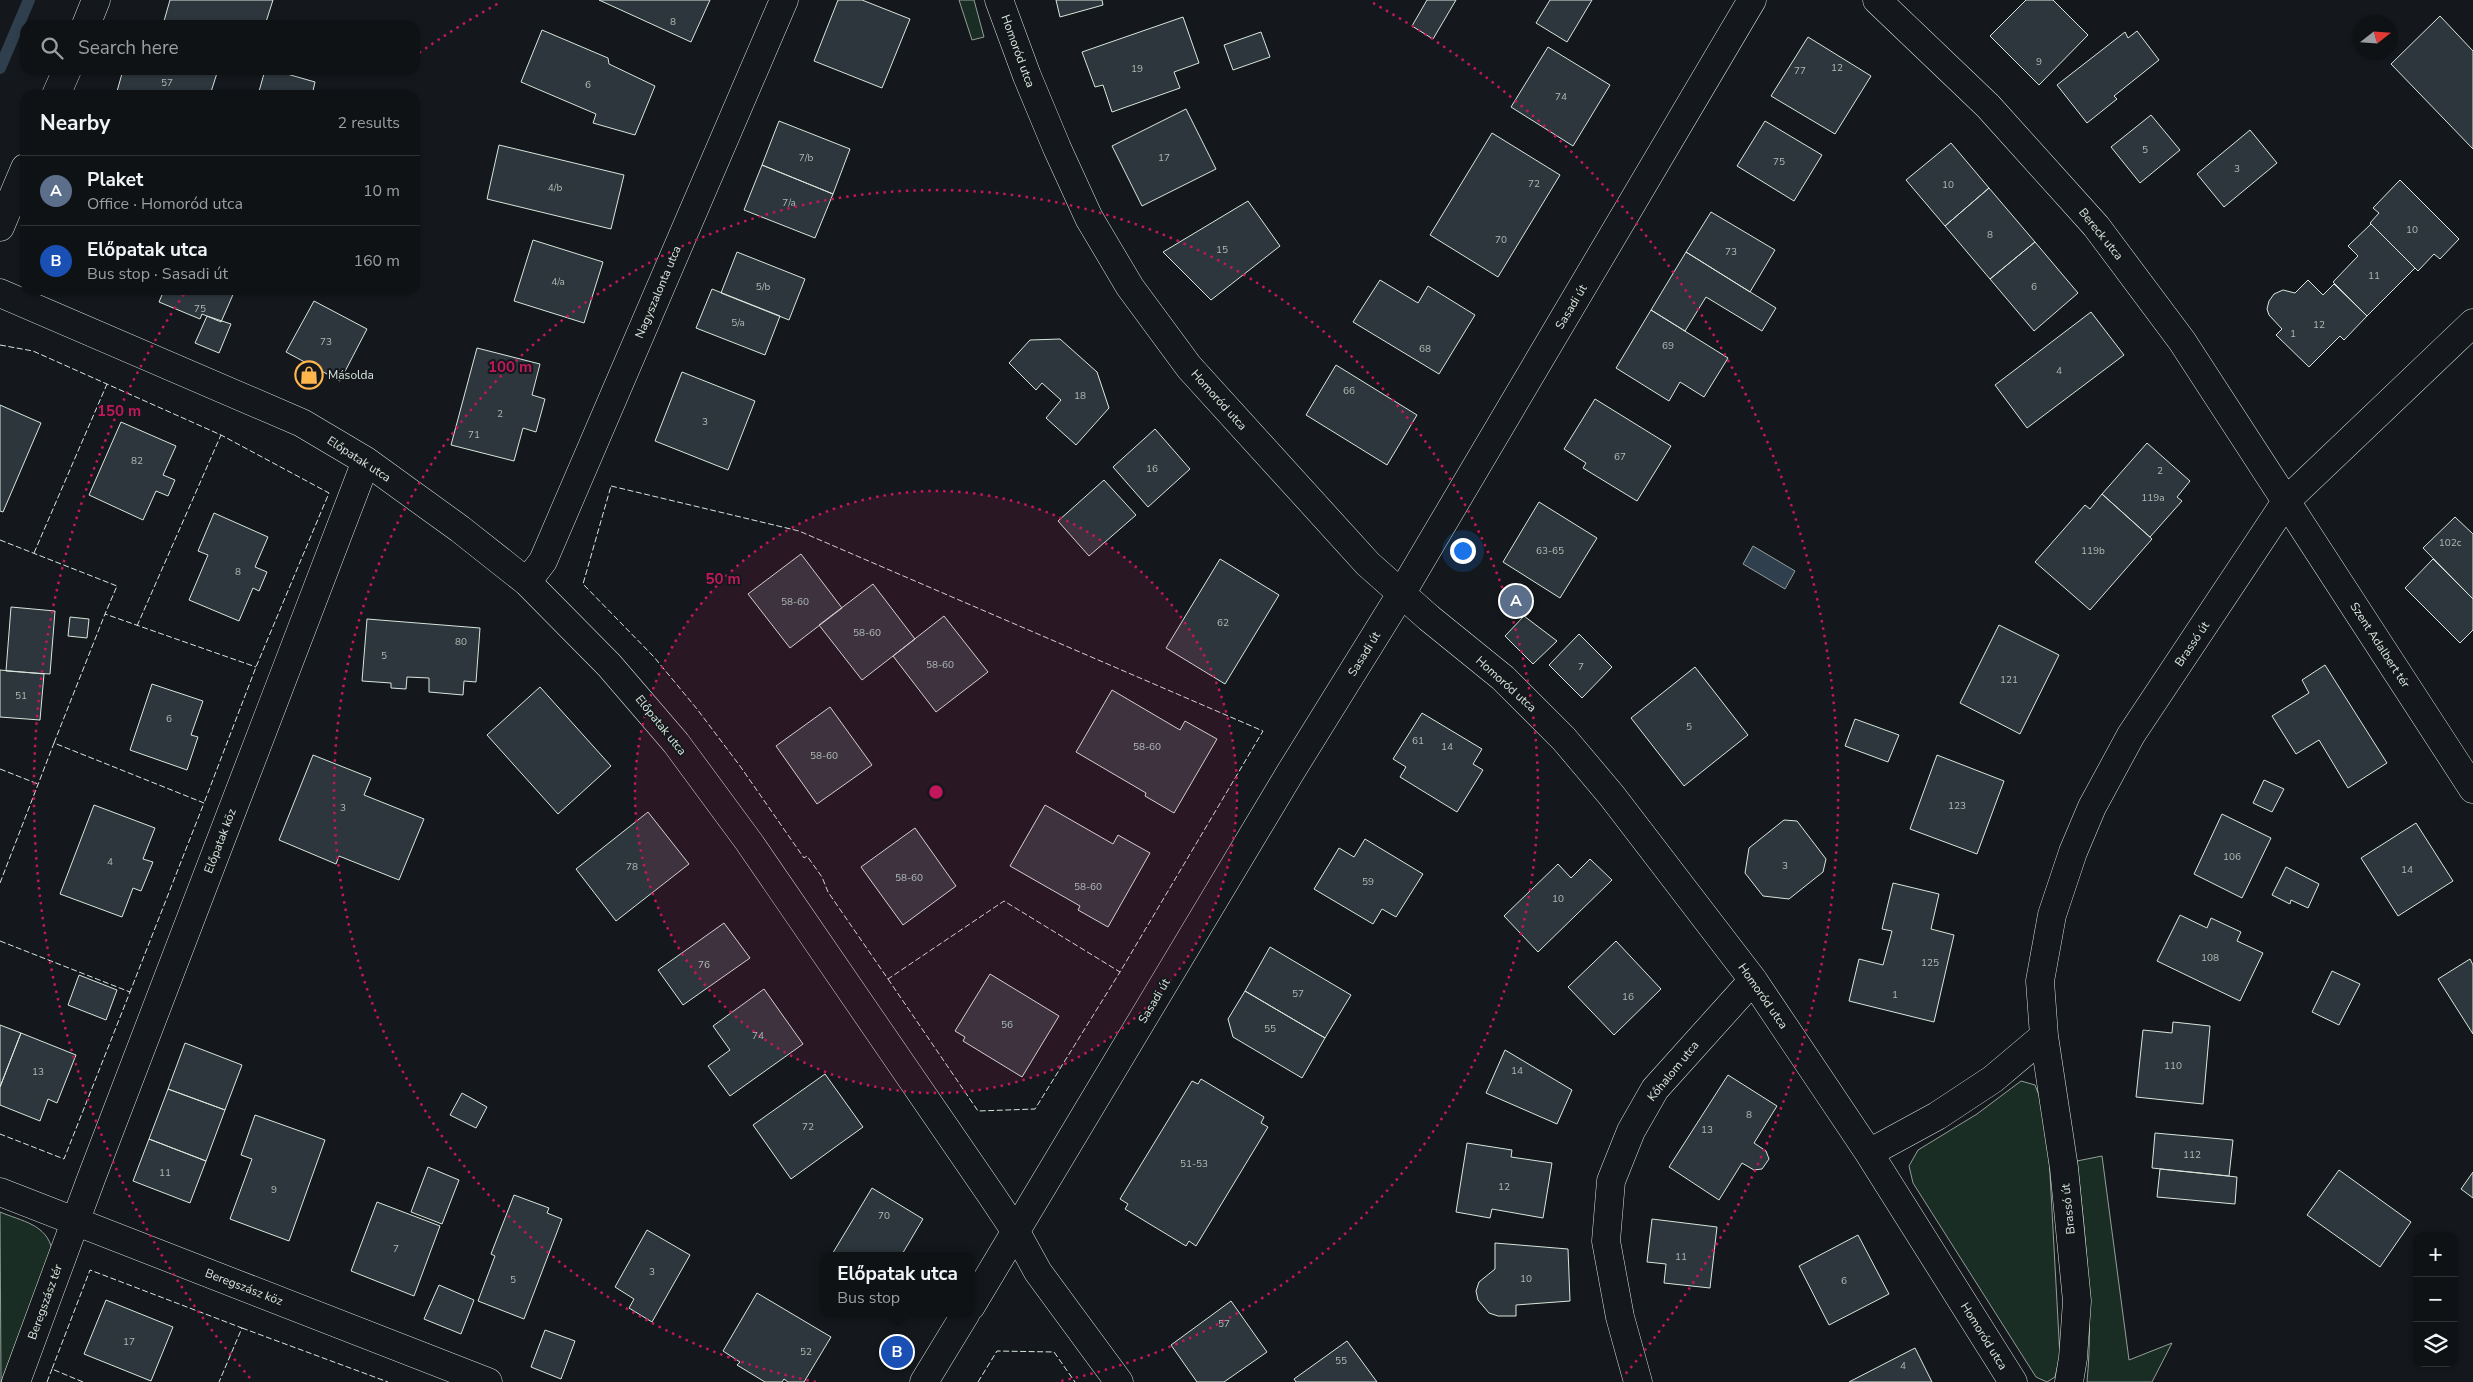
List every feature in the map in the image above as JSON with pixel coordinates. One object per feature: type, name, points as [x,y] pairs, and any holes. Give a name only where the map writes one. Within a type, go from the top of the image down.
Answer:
[{"type":"street","points":[[88,20],[96,0]]},
{"type":"street","name":"Nagyszalonta utca","points":[[527,582],[542,561],[784,0]]},
{"type":"street","name":"Homoród utca","points":[[1000,0],[1026,76],[1057,148],[1089,218],[1130,288],[1189,367],[1362,558],[1401,594],[1503,678],[1564,739],[1612,796],[1752,980],[1869,1153],[2013,1382]]},
{"type":"street","name":"Sasadi út","points":[[975,1299],[1290,773],[1401,594],[1752,0]]},
{"type":"street","name":"Bereck utca","points":[[1877,0],[1988,106],[2096,226],[2182,341],[2287,500]]},
{"type":"street","points":[[58,90],[65,75]]},
{"type":"street","points":[[0,227],[20,180]]},
{"type":"street","name":"Előpatak utca","points":[[0,293],[302,423],[366,461],[460,529],[527,582],[609,665],[676,743],[748,842],[1016,1232],[1038,1272],[1118,1382]]},
{"type":"street","name":"Brassó út","points":[[2069,1382],[2073,1358],[2077,1301],[2064,1168],[2044,1036],[2040,981],[2052,915],[2092,807],[2131,735],[2287,500],[2473,323]]},
{"type":"street","name":"Előpatak köz","points":[[75,1221],[366,461]]},
{"type":"street","name":"Szent Adalbert tér","points":[[2287,500],[2473,789]]},
{"type":"street","name":"Kőhalom utca","points":[[1638,1382],[1620,1317],[1606,1241],[1610,1181],[1631,1131],[1655,1089],[1752,980]]},
{"type":"street","points":[[1869,1153],[1937,1116],[1993,1079],[2044,1036]]},
{"type":"street","name":"Beregszász köz","points":[[0,1192],[75,1221],[443,1374],[488,1382]]},
{"type":"street","name":"Beregszász tér","points":[[16,1382],[75,1221]]},
{"type":"street","points":[[924,1382],[964,1317]]},
{"type":"green space","points":[[959,0],[974,0],[984,37],[972,40]]},
{"type":"green space","points":[[2021,1081],[2035,1085],[2040,1098],[2049,1156],[2060,1357],[2055,1377],[2047,1382],[2036,1377],[1913,1183],[1909,1166],[1918,1150],[1977,1114]]},
{"type":"green space","points":[[2102,1156],[2129,1360],[2172,1343],[2152,1382],[2087,1382],[2090,1327],[2089,1299],[2086,1243],[2077,1161]]},
{"type":"green space","points":[[0,1212],[39,1229],[45,1234],[52,1250],[1,1382]]},
{"type":"water","points":[[1753,546],[1795,571],[1785,589],[1743,564]]},
{"type":"building","points":[[170,0],[273,0],[267,20],[164,20]]},
{"type":"building","points":[[599,0],[710,0],[691,42]]},
{"type":"building","points":[[838,0],[862,0],[910,19],[882,88],[814,61]]},
{"type":"building","points":[[1056,0],[1102,0],[1103,5],[1060,17]]},
{"type":"building","points":[[1427,0],[1456,0],[1433,39],[1412,26]]},
{"type":"building","points":[[1550,0],[1592,0],[1567,42],[1536,23]]},
{"type":"building","points":[[2026,0],[2053,0],[2088,35],[2039,85],[1990,36]]},
{"type":"building","points":[[2440,16],[2473,51],[2473,149],[2391,64],[2398,60],[2398,57]]},
{"type":"building","points":[[1183,17],[1199,63],[1174,72],[1180,88],[1112,112],[1103,85],[1095,87],[1082,52]]},
{"type":"building","points":[[542,30],[608,58],[609,64],[655,86],[635,135],[593,123],[596,114],[521,82]]},
{"type":"building","points":[[2137,31],[2159,60],[2114,96],[2117,99],[2087,123],[2057,85],[2125,32],[2128,38]]},
{"type":"building","points":[[1261,32],[1270,57],[1233,70],[1224,45]]},
{"type":"building","points":[[1808,37],[1871,76],[1835,134],[1771,96]]},
{"type":"building","points":[[1548,47],[1610,85],[1573,146],[1511,107]]},
{"type":"building","points":[[122,75],[216,75],[212,90],[117,90]]},
{"type":"building","points":[[264,75],[290,75],[315,82],[313,90],[259,90]]},
{"type":"building","points":[[1186,109],[1216,169],[1142,206],[1112,146]]},
{"type":"building","points":[[2151,115],[2180,150],[2140,183],[2111,147]]},
{"type":"building","points":[[779,121],[850,149],[833,194],[762,165]]},
{"type":"building","points":[[1765,121],[1822,155],[1794,201],[1737,166]]},
{"type":"building","points":[[2250,130],[2277,163],[2224,207],[2197,174]]},
{"type":"building","points":[[1492,133],[1560,175],[1498,277],[1430,235]]},
{"type":"building","points":[[1951,143],[1989,188],[1945,226],[1906,180]]},
{"type":"building","points":[[499,145],[624,175],[611,229],[487,199]]},
{"type":"building","points":[[762,165],[833,194],[815,238],[744,210]]},
{"type":"building","points":[[2400,180],[2459,239],[2440,259],[2434,254],[2418,271],[2370,223],[2379,213],[2373,208]]},
{"type":"building","points":[[1989,188],[2035,242],[1990,279],[1945,226]]},
{"type":"building","points":[[1248,201],[1280,246],[1211,300],[1163,252]]},
{"type":"building","points":[[1711,212],[1775,250],[1750,292],[1686,252]]},
{"type":"building","points":[[2371,224],[2415,268],[2367,316],[2333,282],[2358,256],[2348,246]]},
{"type":"building","points":[[533,240],[603,262],[584,323],[514,301]]},
{"type":"building","points":[[2035,242],[2078,293],[2034,331],[1990,279]]},
{"type":"building","points":[[737,252],[805,279],[789,320],[721,293]]},
{"type":"building","points":[[1686,252],[1776,308],[1762,331],[1706,297],[1685,331],[1651,310]]},
{"type":"building","points":[[1380,280],[1418,303],[1428,286],[1475,315],[1439,374],[1353,322]]},
{"type":"building","points":[[2308,280],[2323,295],[2334,284],[2367,316],[2344,340],[2340,336],[2309,367],[2276,335],[2282,329],[2269,315],[2267,309],[2269,301],[2274,294],[2283,290],[2295,293]]},
{"type":"building","points":[[712,289],[780,316],[765,355],[696,328]]},
{"type":"building","points":[[162,295],[233,295],[221,322],[202,314],[200,319],[159,302]]},
{"type":"building","points":[[314,301],[367,329],[340,381],[286,352]]},
{"type":"building","points":[[1651,310],[1728,358],[1704,397],[1680,382],[1669,401],[1616,368]]},
{"type":"building","points":[[2091,312],[2124,355],[2027,428],[1995,385]]},
{"type":"building","points":[[207,316],[231,324],[219,353],[195,343]]},
{"type":"building","points":[[1060,339],[1097,372],[1109,408],[1076,445],[1046,418],[1061,400],[1042,383],[1036,390],[1009,363],[1030,340]]},
{"type":"building","points":[[477,348],[540,364],[532,395],[545,399],[536,432],[523,428],[514,461],[451,445]]},
{"type":"building","points":[[1336,365],[1417,415],[1387,465],[1306,415]]},
{"type":"building","points":[[682,372],[755,401],[728,470],[655,441]]},
{"type":"building","points":[[1595,399],[1671,446],[1637,501],[1583,468],[1586,463],[1564,449]]},
{"type":"building","points":[[0,405],[41,423],[3,512],[0,511]]},
{"type":"building","points":[[121,422],[176,446],[163,475],[175,480],[168,496],[156,491],[143,520],[89,495]]},
{"type":"building","points":[[1155,429],[1190,469],[1148,507],[1113,467]]},
{"type":"building","points":[[2147,443],[2190,481],[2177,497],[2182,501],[2150,537],[2102,494]]},
{"type":"building","points":[[1104,480],[1136,515],[1089,556],[1058,521]]},
{"type":"building","points":[[2102,494],[2152,539],[2090,610],[2035,562],[2085,505],[2090,509]]},
{"type":"building","points":[[1539,502],[1597,538],[1560,598],[1503,562]]},
{"type":"building","points":[[214,513],[268,537],[255,567],[267,572],[259,591],[253,588],[239,621],[189,600],[208,555],[198,551]]},
{"type":"building","points":[[2455,517],[2473,534],[2473,599],[2423,548]]},
{"type":"building","points":[[801,554],[842,608],[790,648],[748,594]]},
{"type":"building","points":[[1220,559],[1279,595],[1225,684],[1166,648]]},
{"type":"building","points":[[2433,559],[2473,599],[2473,630],[2460,643],[2405,588]]},
{"type":"building","points":[[873,584],[915,639],[862,680],[819,625]]},
{"type":"building","points":[[11,607],[55,611],[50,674],[6,671]]},
{"type":"building","points":[[944,616],[988,672],[936,712],[893,656]]},
{"type":"building","points":[[1524,616],[1557,641],[1533,664],[1505,636]]},
{"type":"building","points":[[70,617],[89,619],[87,638],[68,636]]},
{"type":"building","points":[[367,619],[480,628],[476,682],[464,681],[463,695],[429,692],[429,678],[407,677],[406,689],[391,688],[391,683],[362,681]]},
{"type":"building","points":[[1999,625],[2059,655],[2020,734],[1960,703]]},
{"type":"building","points":[[1579,634],[1612,667],[1582,698],[1549,665]]},
{"type":"building","points":[[2325,665],[2387,763],[2348,788],[2319,740],[2296,754],[2272,716],[2309,693],[2302,680]]},
{"type":"building","points":[[1695,667],[1748,735],[1684,786],[1631,718]]},
{"type":"building","points":[[0,670],[44,674],[40,720],[0,717]]},
{"type":"building","points":[[152,684],[203,701],[191,735],[198,737],[187,770],[130,750]]},
{"type":"building","points":[[540,687],[611,766],[558,814],[487,735]]},
{"type":"building","points":[[1112,690],[1180,730],[1185,721],[1217,739],[1174,813],[1145,796],[1146,793],[1076,752]]},
{"type":"building","points":[[830,707],[872,765],[817,804],[776,746]]},
{"type":"building","points":[[1422,713],[1482,749],[1473,764],[1483,770],[1457,812],[1400,777],[1406,767],[1393,759]]},
{"type":"building","points":[[1855,719],[1899,735],[1888,762],[1845,746]]},
{"type":"building","points":[[313,755],[371,778],[364,795],[424,819],[399,880],[339,856],[336,864],[279,840]]},
{"type":"building","points":[[1937,755],[2004,781],[1977,854],[1910,829]]},
{"type":"building","points":[[2264,780],[2284,789],[2272,812],[2253,803]]},
{"type":"building","points":[[94,805],[155,828],[143,859],[153,862],[141,891],[133,888],[122,917],[60,894]]},
{"type":"building","points":[[1045,805],[1113,844],[1118,835],[1150,853],[1108,927],[1078,910],[1080,906],[1010,866]]},
{"type":"building","points":[[648,812],[689,864],[616,921],[576,869]]},
{"type":"building","points":[[2222,814],[2271,838],[2242,898],[2194,874]]},
{"type":"building","points":[[1784,820],[1797,821],[1826,859],[1823,872],[1789,899],[1763,896],[1745,873],[1749,848]]},
{"type":"building","points":[[2416,823],[2453,881],[2398,916],[2361,858]]},
{"type":"building","points":[[915,828],[956,886],[903,925],[861,867]]},
{"type":"building","points":[[1365,839],[1423,874],[1396,917],[1382,909],[1373,924],[1314,889],[1339,848],[1354,857]]},
{"type":"building","points":[[1590,859],[1612,880],[1538,952],[1504,916],[1558,864],[1571,878]]},
{"type":"building","points":[[2286,867],[2319,884],[2308,908],[2291,900],[2290,904],[2272,895]]},
{"type":"building","points":[[1893,883],[1939,894],[1931,929],[1954,935],[1934,1022],[1849,1001],[1859,959],[1883,965],[1892,931],[1882,929]]},
{"type":"building","points":[[2180,915],[2207,928],[2211,918],[2241,932],[2237,941],[2263,953],[2240,1001],[2157,961]]},
{"type":"building","points":[[724,923],[750,958],[683,1005],[658,970]]},
{"type":"building","points":[[1616,941],[1661,989],[1614,1035],[1568,987]]},
{"type":"building","points":[[1270,947],[1351,995],[1325,1038],[1245,991]]},
{"type":"building","points":[[2470,959],[2473,965],[2473,1034],[2438,979]]},
{"type":"building","points":[[2332,971],[2360,984],[2339,1025],[2312,1012]]},
{"type":"building","points":[[990,974],[1059,1016],[1022,1077],[963,1041],[965,1037],[955,1031]]},
{"type":"building","points":[[79,975],[117,990],[106,1020],[68,1005]]},
{"type":"building","points":[[764,989],[803,1044],[730,1096],[708,1066],[730,1050],[713,1026]]},
{"type":"building","points":[[1245,991],[1325,1038],[1302,1078],[1233,1037],[1228,1019]]},
{"type":"building","points":[[2173,1022],[2210,1026],[2203,1104],[2136,1097],[2143,1030],[2172,1033]]},
{"type":"building","points":[[0,1025],[21,1033],[0,1087]]},
{"type":"building","points":[[21,1033],[76,1055],[57,1103],[48,1099],[40,1121],[0,1105],[0,1087]]},
{"type":"building","points":[[185,1043],[242,1065],[225,1110],[168,1089]]},
{"type":"building","points":[[1505,1050],[1572,1090],[1557,1124],[1486,1093]]},
{"type":"building","points":[[825,1074],[863,1127],[791,1179],[753,1125]]},
{"type":"building","points":[[1728,1075],[1777,1106],[1754,1143],[1766,1151],[1769,1159],[1762,1169],[1754,1170],[1742,1163],[1719,1200],[1669,1167]]},
{"type":"building","points":[[1201,1079],[1264,1117],[1261,1123],[1268,1127],[1196,1246],[1189,1241],[1186,1246],[1125,1209],[1128,1204],[1120,1199],[1192,1081],[1198,1084]]},
{"type":"building","points":[[168,1089],[225,1110],[206,1161],[149,1139]]},
{"type":"building","points":[[462,1093],[487,1107],[476,1128],[450,1115]]},
{"type":"building","points":[[255,1115],[325,1140],[289,1241],[230,1219],[252,1159],[241,1155]]},
{"type":"building","points":[[2155,1133],[2233,1140],[2229,1176],[2152,1168]]},
{"type":"building","points":[[149,1139],[206,1161],[190,1203],[133,1181]]},
{"type":"building","points":[[1467,1143],[1512,1150],[1511,1157],[1552,1163],[1543,1218],[1492,1209],[1490,1218],[1456,1212]]},
{"type":"building","points":[[428,1167],[459,1180],[442,1224],[411,1212]]},
{"type":"building","points":[[2160,1169],[2237,1177],[2235,1204],[2157,1197]]},
{"type":"building","points":[[2339,1170],[2411,1222],[2380,1267],[2307,1215]]},
{"type":"building","points":[[2473,1172],[2473,1198],[2461,1189]]},
{"type":"building","points":[[872,1188],[923,1219],[903,1252],[833,1252]]},
{"type":"building","points":[[514,1195],[549,1208],[547,1213],[562,1219],[524,1319],[478,1301],[495,1256],[491,1254]]},
{"type":"building","points":[[377,1202],[440,1226],[414,1296],[351,1271]]},
{"type":"building","points":[[1652,1219],[1717,1227],[1710,1288],[1664,1283],[1666,1264],[1647,1262]]},
{"type":"building","points":[[647,1230],[690,1255],[652,1322],[629,1308],[634,1299],[615,1287]]},
{"type":"building","points":[[1858,1235],[1889,1294],[1829,1325],[1799,1266]]},
{"type":"building","points":[[1495,1243],[1568,1249],[1570,1301],[1516,1305],[1516,1316],[1498,1316],[1489,1313],[1478,1300],[1476,1291],[1479,1282],[1495,1269]]},
{"type":"building","points":[[439,1285],[474,1300],[461,1334],[424,1319]]},
{"type":"building","points":[[757,1293],[831,1337],[804,1382],[788,1382],[784,1379],[782,1382],[765,1382],[737,1365],[740,1362],[723,1351]]},
{"type":"building","points":[[106,1300],[173,1327],[151,1381],[84,1354]]},
{"type":"building","points":[[1231,1301],[1267,1352],[1224,1382],[1197,1382],[1171,1345]]},
{"type":"building","points":[[545,1330],[575,1341],[561,1379],[531,1367]]},
{"type":"building","points":[[1347,1341],[1377,1382],[1296,1382],[1294,1379]]},
{"type":"building","points":[[1915,1348],[1932,1382],[1849,1382]]},
{"type":"waterway","points":[[20,20],[29,0]]},
{"type":"waterway","points":[[0,68],[20,21]]},
{"type":"fence","points":[[0,345],[33,351],[221,435],[329,493],[256,667],[204,803]]},
{"type":"fence","points":[[34,553],[107,384]]},
{"type":"fence","points":[[137,626],[221,435]]},
{"type":"fence","points":[[611,486],[799,531],[1263,731],[1120,972],[1004,901],[888,979],[828,892],[822,877],[807,856],[804,858],[740,766],[697,709],[654,657],[583,584],[611,486]]},
{"type":"fence","points":[[0,540],[117,586],[105,614],[256,667]]},
{"type":"fence","points":[[54,743],[105,614]]},
{"type":"fence","points":[[0,883],[54,743],[204,803],[130,992]]},
{"type":"fence","points":[[0,769],[38,784]]},
{"type":"fence","points":[[0,941],[130,992],[64,1159],[0,1134]]},
{"type":"fence","points":[[888,979],[978,1111],[1035,1109],[1120,972]]},
{"type":"fence","points":[[83,1382],[52,1369],[90,1270],[242,1328],[219,1382]]},
{"type":"fence","points":[[242,1328],[388,1382]]},
{"type":"fence","points":[[978,1382],[997,1351],[1054,1352],[1075,1382]]},
{"type":"fence","points":[[47,1382],[52,1369]]},
{"type":"place","name":"Másolda","points":[[309,375]]},
{"type":"place","name":"Plaket","points":[[1516,601]]},
{"type":"place","name":"Előpatak utca","points":[[897,1352]]}]
